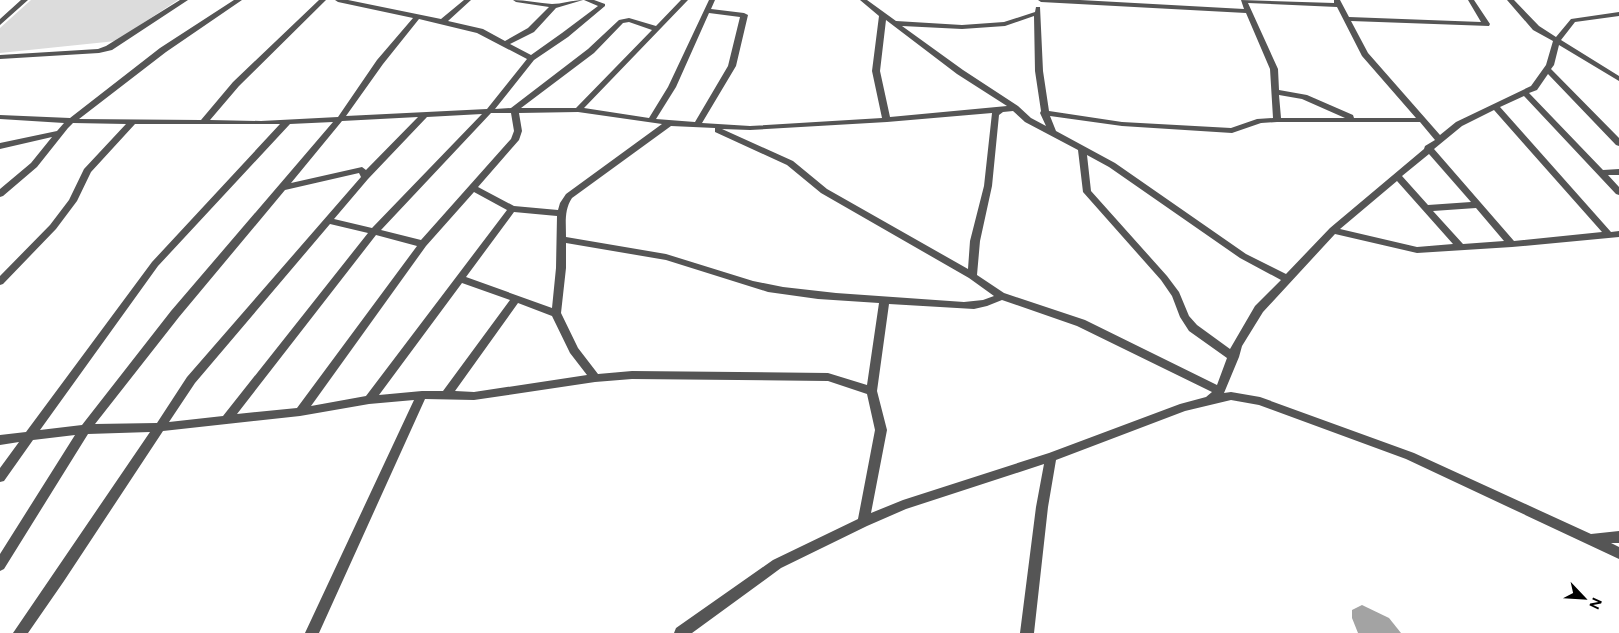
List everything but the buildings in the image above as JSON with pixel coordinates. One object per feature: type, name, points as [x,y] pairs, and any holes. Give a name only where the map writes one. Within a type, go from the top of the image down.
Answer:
[{"type":"street","points":[[0,23],[25,0]]},
{"type":"street","points":[[0,57],[99,51],[109,48],[186,0]]},
{"type":"street","points":[[0,194],[34,165],[58,133],[72,121],[163,50],[239,0]]},
{"type":"street","points":[[203,123],[236,84],[323,0]]},
{"type":"street","points":[[338,0],[480,31],[531,58]]},
{"type":"street","points":[[442,22],[468,0]]},
{"type":"street","points":[[516,0],[554,6],[580,0]]},
{"type":"street","points":[[226,420],[374,232],[489,111],[531,58],[566,35],[603,5],[587,0]]},
{"type":"street","points":[[578,110],[685,0]]},
{"type":"street","points":[[652,119],[672,86],[712,0]]},
{"type":"street","points":[[863,0],[1015,108],[1028,120],[1112,165],[1243,256],[1287,280]]},
{"type":"street","points":[[1052,133],[1044,113],[1038,69],[1039,0],[1248,11]]},
{"type":"street","points":[[1278,120],[1274,69],[1245,0],[1338,3],[1365,54],[1440,140]]},
{"type":"street","points":[[1346,19],[1486,24],[1471,0]]},
{"type":"street","points":[[1510,0],[1529,23],[1556,42],[1619,79]]},
{"type":"street","points":[[504,44],[531,30],[554,6]]},
{"type":"street","points":[[697,125],[732,66],[744,15],[707,11]]},
{"type":"street","points":[[893,23],[962,27],[1005,24],[1038,13]]},
{"type":"street","points":[[1210,399],[1220,391],[1237,345],[1259,309],[1333,230],[1428,148],[1459,124],[1534,88],[1548,70],[1556,42],[1573,20],[1619,14]]},
{"type":"street","points":[[883,15],[876,71],[887,120]]},
{"type":"street","points":[[0,565],[85,429],[175,314],[340,119],[380,62],[417,17]]},
{"type":"street","points":[[514,110],[591,51],[621,21],[629,20],[657,29]]},
{"type":"street","points":[[1548,70],[1619,143]]},
{"type":"street","points":[[1276,92],[1304,97],[1336,112],[1360,120]]},
{"type":"street","points":[[1525,93],[1619,192]]},
{"type":"street","points":[[1495,106],[1609,235]]},
{"type":"street","points":[[0,117],[72,121],[287,122],[489,111],[578,110],[652,119],[669,123],[750,128],[999,112],[1015,108]]},
{"type":"street","points":[[300,412],[424,244],[516,140],[518,131],[514,110]]},
{"type":"street","points":[[972,276],[975,241],[988,186],[994,114],[999,112]]},
{"type":"street","points":[[1044,113],[1122,124],[1232,131],[1260,122],[1278,120],[1422,120]]},
{"type":"street","points":[[20,633],[60,577],[122,480],[161,427],[191,380],[365,177],[424,114]]},
{"type":"street","points":[[0,282],[53,227],[73,201],[86,171],[132,122]]},
{"type":"street","points":[[0,477],[155,264],[287,122]]},
{"type":"street","points":[[595,378],[574,350],[556,313],[561,213],[564,203],[569,196],[608,170],[669,123]]},
{"type":"street","points":[[710,126],[790,164],[824,190],[972,276],[1001,296],[1081,323],[1220,391]]},
{"type":"street","points":[[0,146],[58,133]]},
{"type":"street","points":[[1082,148],[1087,192],[1164,278],[1176,295],[1185,317],[1193,328],[1234,357]]},
{"type":"street","points":[[1428,148],[1512,244]]},
{"type":"street","points":[[280,188],[362,170],[365,177]]},
{"type":"street","points":[[1600,173],[1619,172]]},
{"type":"street","points":[[1397,176],[1461,247]]},
{"type":"street","points":[[472,188],[512,209],[561,213]]},
{"type":"street","points":[[1426,208],[1477,206]]},
{"type":"street","points":[[370,400],[512,209]]},
{"type":"street","points":[[328,220],[424,244]]},
{"type":"street","points":[[1333,230],[1417,250],[1512,244],[1619,234]]},
{"type":"street","points":[[561,239],[666,257],[762,287],[884,302],[977,305],[992,303],[1001,296]]},
{"type":"street","points":[[461,279],[556,313]]},
{"type":"street","points":[[446,395],[517,298]]},
{"type":"street","points":[[863,522],[881,430],[872,391],[884,302]]},
{"type":"street","points":[[0,440],[29,438],[85,429],[161,427],[226,420],[300,412],[370,400],[446,395],[474,396],[595,378],[681,373],[731,377],[828,377],[872,391]]},
{"type":"street","points":[[312,633],[422,396]]},
{"type":"street","points":[[681,633],[777,564],[863,522],[903,505],[1051,457],[1184,406],[1231,396],[1260,401],[1410,456],[1619,553]]},
{"type":"street","points":[[1027,633],[1042,507],[1051,457]]},
{"type":"street","points":[[1591,540],[1619,537]]},
{"type":"shaded area","points":[[31,0],[178,0],[116,41],[0,53],[0,28]]},
{"type":"shaded area","points":[[1362,605],[1389,618],[1401,633],[1358,633],[1352,618],[1352,610]]}]
